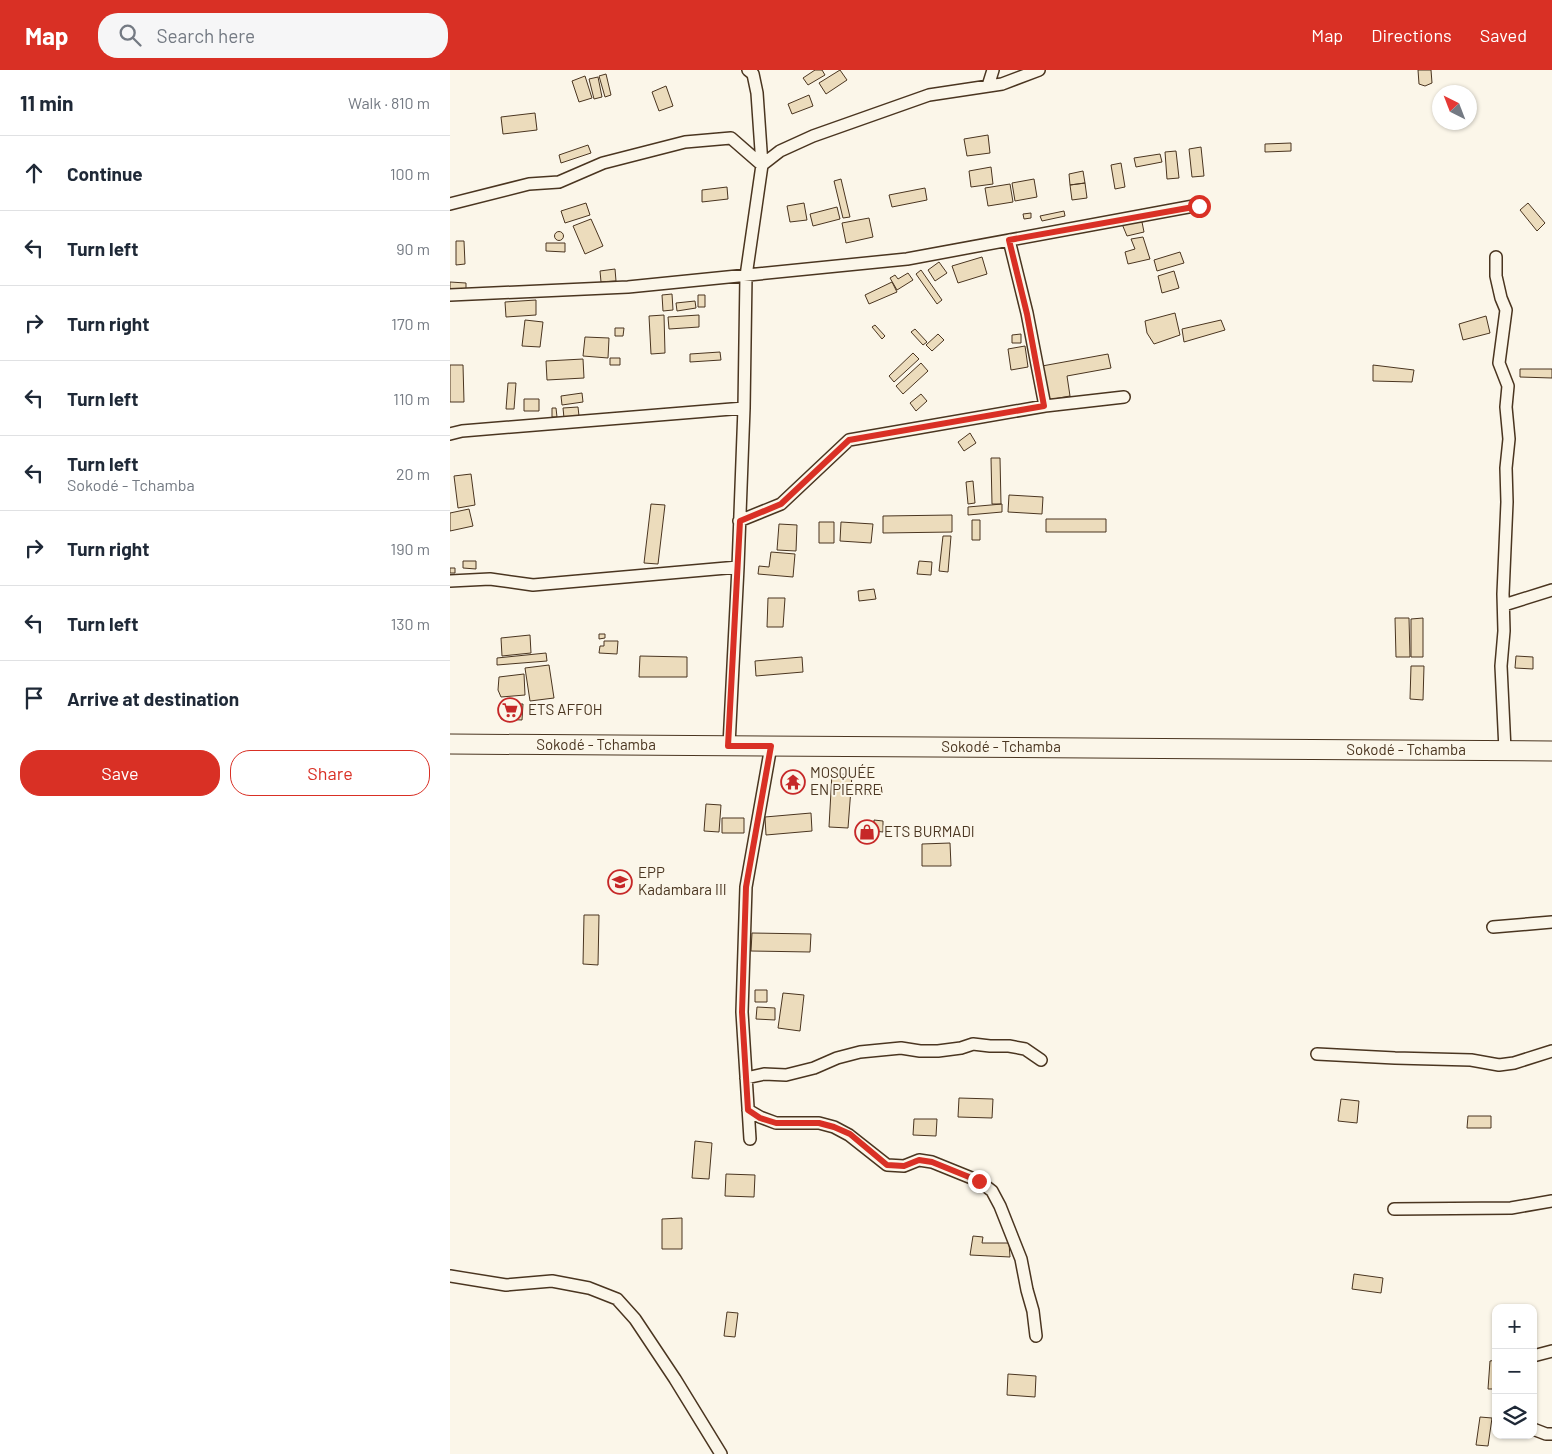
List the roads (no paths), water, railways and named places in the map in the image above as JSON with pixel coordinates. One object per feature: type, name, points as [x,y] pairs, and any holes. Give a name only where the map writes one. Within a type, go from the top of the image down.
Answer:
[{"type":"main road","name":"Sokodé - Tchamba","points":[[450,744],[1552,751]]},
{"type":"street","points":[[728,746],[740,521],[746,276],[762,165],[756,93],[753,74],[748,70]]},
{"type":"street","points":[[988,86],[993,70]]},
{"type":"street","points":[[762,165],[780,151],[813,136],[929,95],[1002,84],[1039,70]]},
{"type":"street","points":[[450,204],[529,184],[559,182],[603,163],[685,142],[731,138],[762,165]]},
{"type":"street","points":[[450,295],[628,287],[907,259],[1199,206]]},
{"type":"street","points":[[1009,240],[1027,314],[1044,406]]},
{"type":"street","points":[[1496,257],[1496,276],[1506,310],[1499,363],[1508,386],[1506,407],[1509,439],[1506,468],[1508,502],[1504,631],[1500,666],[1505,750]]},
{"type":"street","points":[[740,521],[781,504],[849,440],[1044,406],[1124,397]]},
{"type":"street","points":[[450,434],[462,431],[744,408]]},
{"type":"street","points":[[450,581],[490,579],[532,585],[738,567]]},
{"type":"street","points":[[1504,605],[1552,590]]},
{"type":"street","points":[[750,1139],[742,1012],[746,887],[771,746]]},
{"type":"street","points":[[1493,927],[1552,922]]},
{"type":"street","points":[[746,1078],[764,1074],[786,1075],[814,1068],[837,1058],[860,1052],[901,1048],[938,1051],[961,1048],[973,1044],[1009,1046],[1025,1049],[1041,1060]]},
{"type":"street","points":[[1317,1054],[1471,1060],[1499,1064],[1514,1062],[1552,1051]]},
{"type":"street","points":[[748,1110],[760,1118],[776,1123],[819,1123],[834,1127],[850,1134],[887,1165],[904,1166],[919,1160],[932,1162],[979,1181],[992,1191],[1021,1259],[1033,1311],[1036,1336]]},
{"type":"street","points":[[1394,1209],[1511,1208],[1552,1201]]},
{"type":"street","points":[[450,1276],[506,1285],[552,1280],[589,1288],[616,1299],[635,1319],[721,1454]]},
{"type":"street","points":[[1537,1355],[1552,1351]]},
{"type":"street","points":[[1537,1431],[1552,1434]]},
{"type":"place","name":"ETS AFFOH","points":[[510,710]]},
{"type":"place","name":"MOSQUÉE EN PIERRE","points":[[793,782]]},
{"type":"place","name":"ETS BURMADI","points":[[867,832]]},
{"type":"place","name":"EPP Kadambara III","points":[[620,882]]}]
